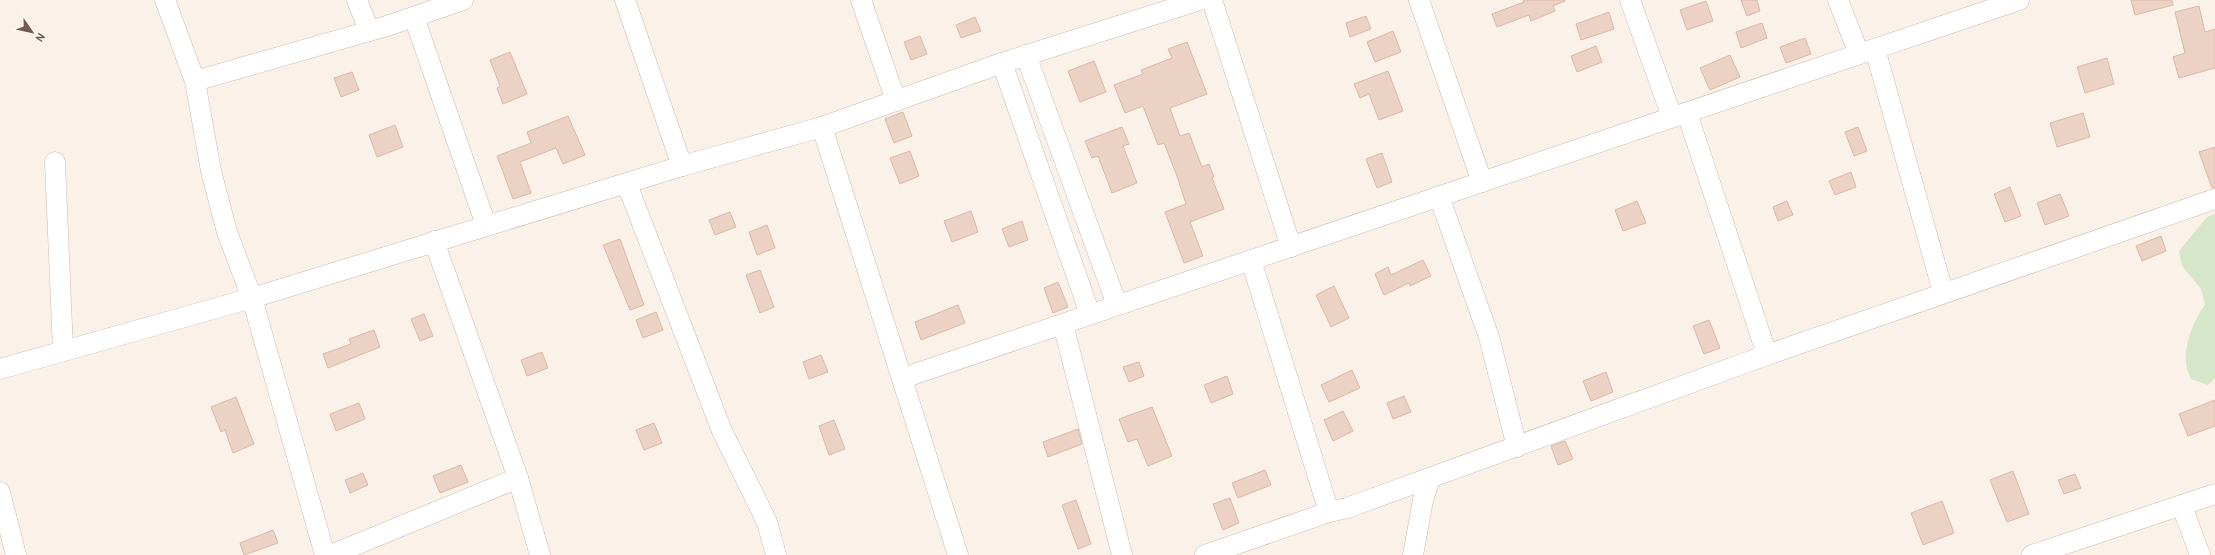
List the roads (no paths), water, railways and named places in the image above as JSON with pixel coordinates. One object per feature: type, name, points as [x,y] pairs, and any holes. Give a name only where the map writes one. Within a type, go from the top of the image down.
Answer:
[{"type":"street","points":[[165,0],[195,80],[211,171],[225,224],[252,298],[325,555]]},
{"type":"street","points":[[357,0],[369,31]]},
{"type":"street","points":[[195,80],[369,31],[463,0]]},
{"type":"street","points":[[625,0],[682,166]]},
{"type":"street","points":[[861,0],[896,101]]},
{"type":"street","points":[[0,369],[63,350],[252,298],[434,240],[627,184],[682,166],[822,127],[1002,63],[1200,0]]},
{"type":"street","points":[[1212,0],[1291,247]]},
{"type":"street","points":[[1419,0],[1482,182]]},
{"type":"street","points":[[1630,0],[1679,115],[1767,355]]},
{"type":"street","points":[[1838,0],[1867,52],[1944,292]]},
{"type":"street","points":[[903,378],[2019,0]]},
{"type":"street","points":[[414,17],[486,225]]},
{"type":"street","points":[[1026,56],[1117,305]]},
{"type":"street","points":[[1002,63],[1090,314]]},
{"type":"street","points":[[822,127],[958,555]]},
{"type":"street","points":[[55,162],[63,350]]},
{"type":"street","points":[[627,184],[722,431],[767,522],[776,555]]},
{"type":"street","points":[[1439,196],[1489,337],[1517,447]]},
{"type":"street","points":[[1205,555],[1329,512],[1347,508],[1767,355],[1944,292],[2215,199]]},
{"type":"street","points":[[434,240],[518,478],[540,555]]},
{"type":"street","points":[[1251,260],[1329,512]]},
{"type":"street","points":[[1063,324],[1122,555]]},
{"type":"street","points":[[331,555],[518,478]]},
{"type":"street","points":[[1413,555],[1423,500],[1430,478]]},
{"type":"street","points":[[0,492],[16,555]]},
{"type":"street","points":[[2032,555],[2215,494]]},
{"type":"street","points":[[2182,506],[2200,555]]},
{"type":"street","points":[[767,522],[777,533],[787,555]]}]
